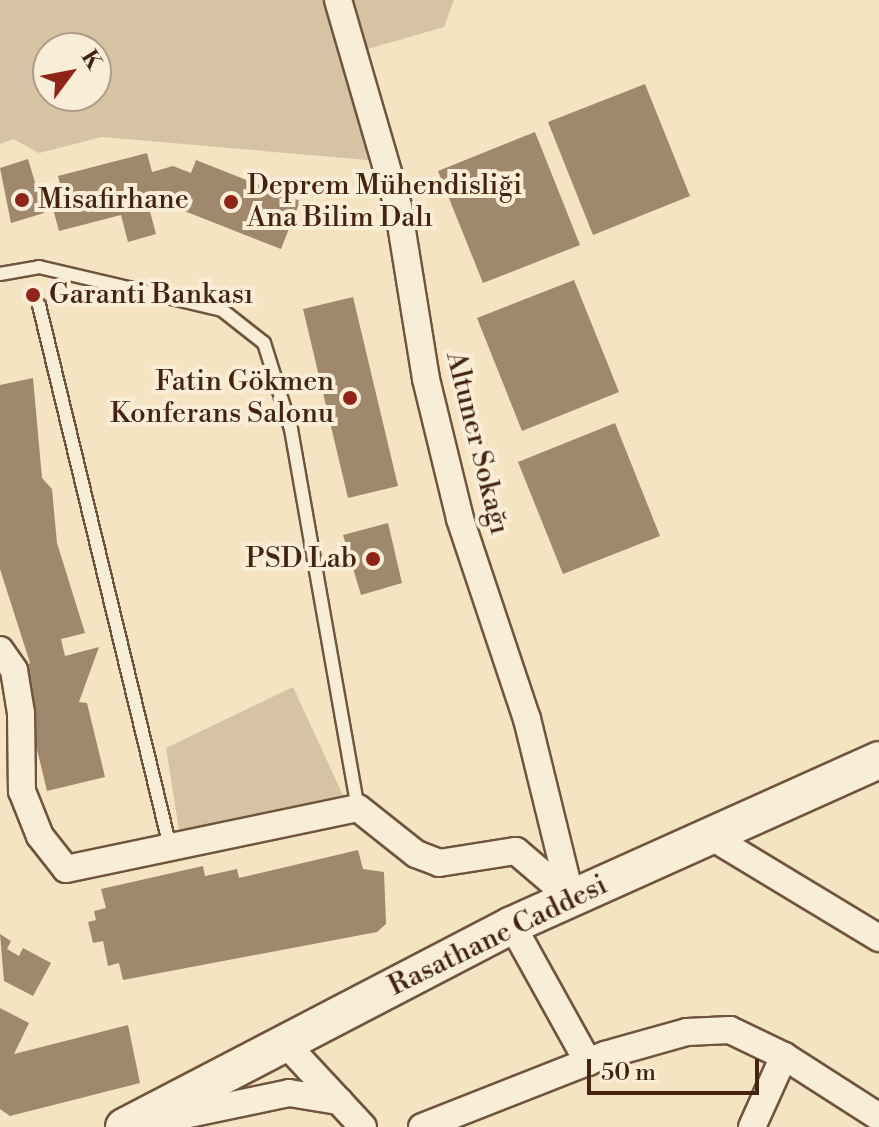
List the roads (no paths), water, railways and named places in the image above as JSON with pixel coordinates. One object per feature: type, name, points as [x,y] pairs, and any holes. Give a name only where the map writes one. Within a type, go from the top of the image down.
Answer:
[{"type":"street","name":"Altuner Sokağı","points":[[338,0],[398,206],[426,379],[460,519],[527,719],[571,898]]},
{"type":"street","points":[[0,650],[14,670],[21,713],[22,791],[40,836],[66,869],[358,808],[416,854],[439,863],[516,851],[571,898]]},
{"type":"street","name":"Rasathane Caddesi","points":[[129,1125],[512,925],[879,760]]},
{"type":"street","points":[[712,837],[879,938]]},
{"type":"street","points":[[512,925],[588,1062]]},
{"type":"street","points":[[422,1127],[588,1062],[687,1032],[730,1030],[784,1056],[879,1117]]},
{"type":"street","points":[[286,1044],[363,1127]]},
{"type":"street","points":[[752,1127],[784,1056]]},
{"type":"street","points":[[129,1125],[289,1093],[339,1101]]},
{"type":"lane","points":[[0,274],[39,267],[222,310],[264,343],[291,429],[358,808]]},
{"type":"lane","points":[[39,305],[170,847]]},
{"type":"place","name":"Misafirhane","points":[[22,200]]},
{"type":"place","name":"Deprem Mühendisliği Ana Bilim Dalı","points":[[231,202]]},
{"type":"place","name":"Garanti Bankası","points":[[33,295]]},
{"type":"place","name":"Fatin Gökmen Konferans Salonu","points":[[350,398]]},
{"type":"place","name":"PSD Lab","points":[[373,559]]}]
